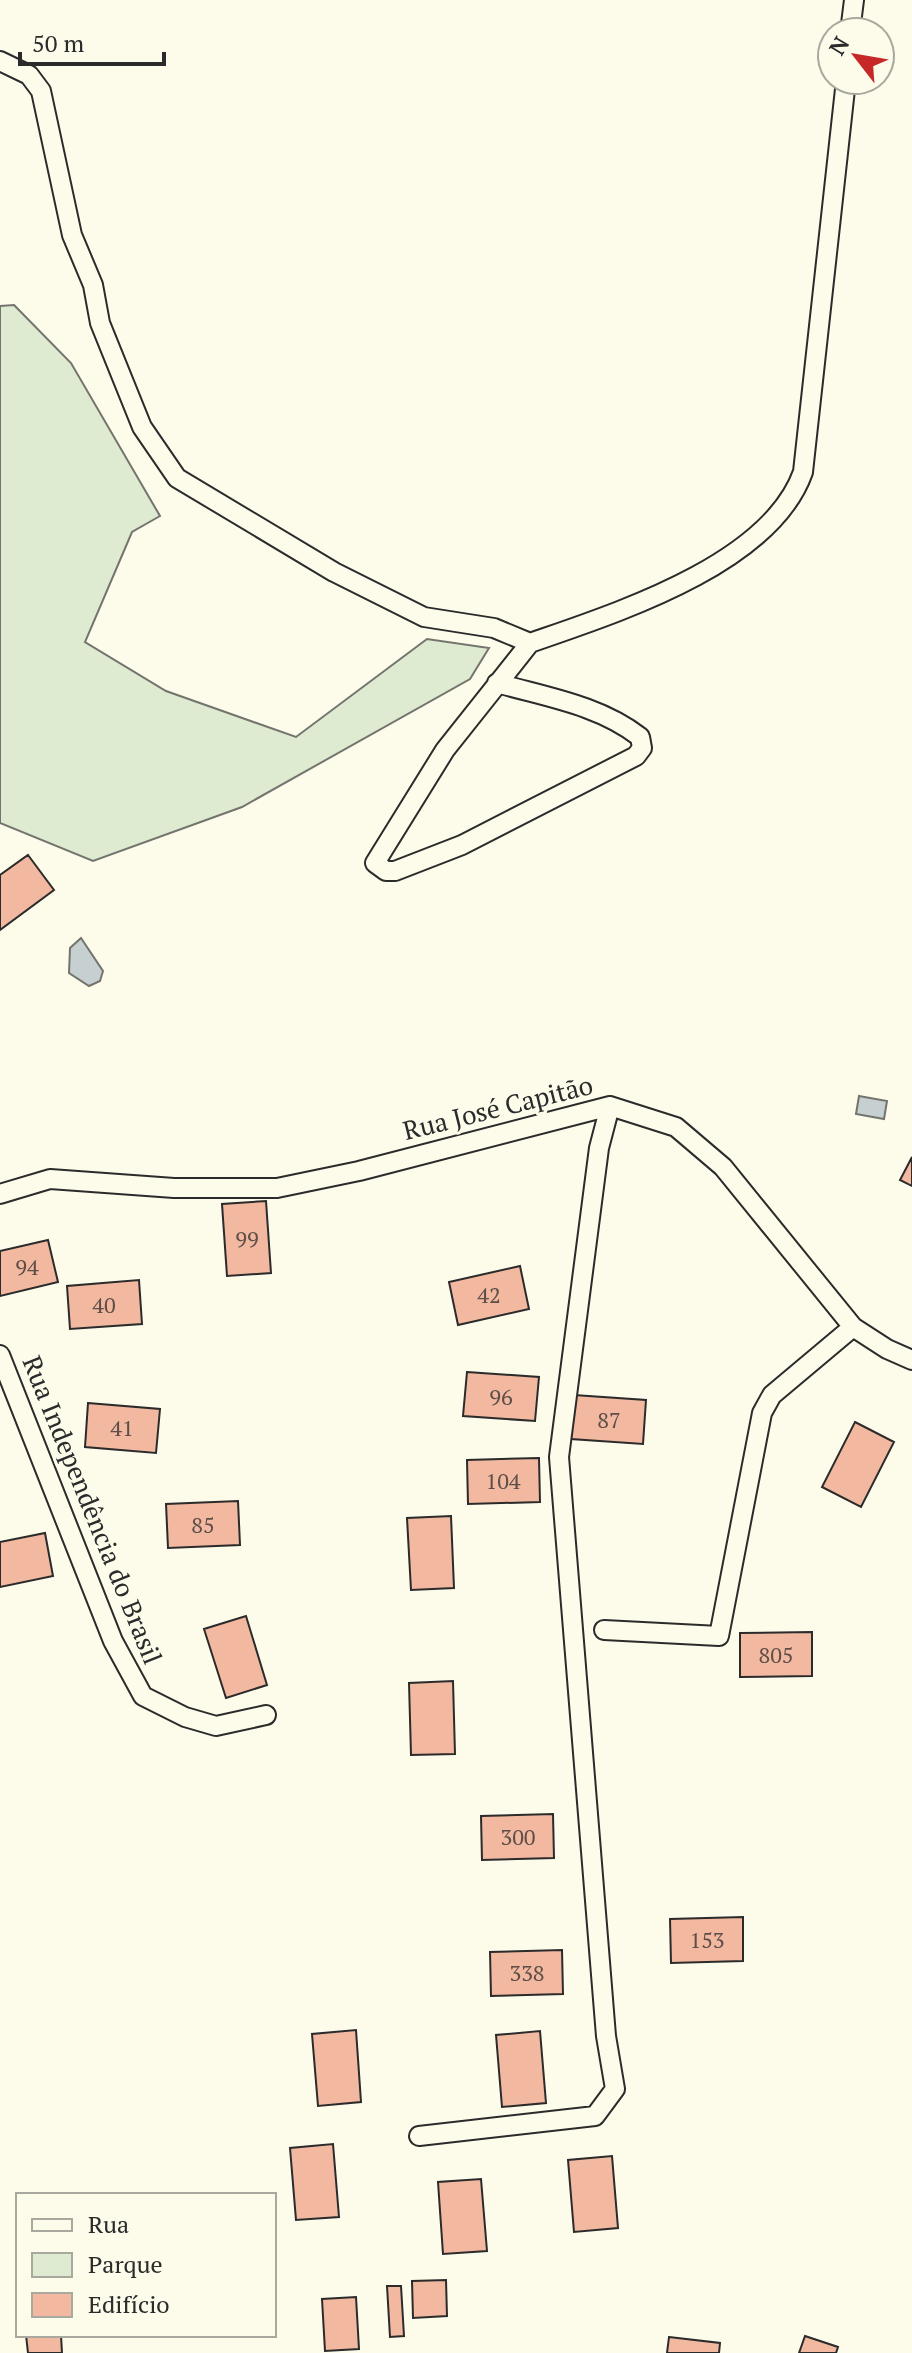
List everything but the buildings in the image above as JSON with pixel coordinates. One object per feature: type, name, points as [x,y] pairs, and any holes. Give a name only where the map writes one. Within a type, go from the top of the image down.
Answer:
[{"type":"street","points":[[0,61],[29,75],[41,91],[72,235],[93,285],[100,323],[142,427],[177,478],[334,572],[424,617],[494,628],[530,643]]},
{"type":"street","points":[[497,683],[581,705],[623,723],[640,737],[642,748],[636,756],[462,845],[395,871],[386,871],[375,863],[445,750],[497,683],[530,643],[647,600],[721,562],[775,518],[795,493],[803,472],[844,96]]},
{"type":"street","points":[[419,2136],[595,2116],[615,2089],[606,2036],[559,1457],[599,1148],[610,1106]]},
{"type":"street","name":"Rua José Capitão","points":[[0,1194],[50,1179],[174,1188],[277,1188],[359,1171],[610,1106],[676,1127],[723,1167],[853,1327],[887,1349],[912,1360]]},
{"type":"street","points":[[604,1630],[719,1636],[762,1413],[772,1395],[853,1327]]},
{"type":"street","name":"Rua Independência do Brasil","points":[[0,1355],[113,1641],[143,1696],[185,1717],[216,1726],[266,1715]]},
{"type":"green space","points":[[14,305],[71,363],[160,516],[132,532],[85,642],[166,691],[296,737],[427,639],[489,648],[470,679],[242,807],[93,861],[0,823],[0,306]]},
{"type":"shaded area","points":[[81,938],[103,971],[100,981],[89,986],[69,973],[70,948]]},
{"type":"shaded area","points":[[859,1096],[887,1101],[884,1119],[856,1114]]}]
